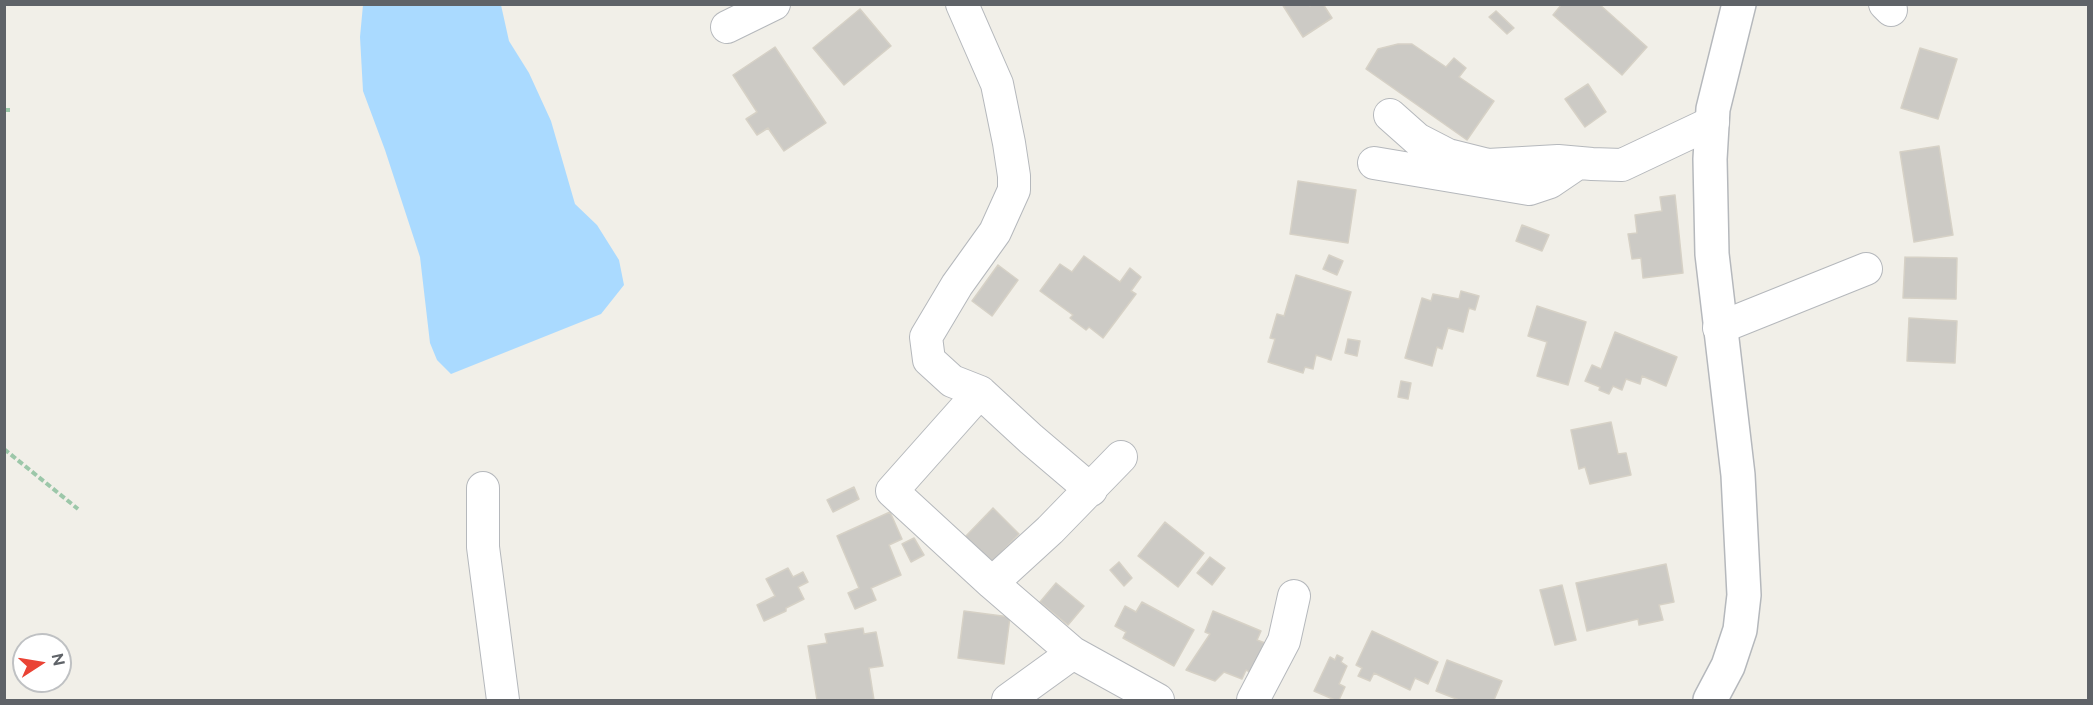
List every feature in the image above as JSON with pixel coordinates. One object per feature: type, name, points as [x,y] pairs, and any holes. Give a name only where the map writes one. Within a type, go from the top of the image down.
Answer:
[{"type":"street","points":[[727,27],[774,4]]},
{"type":"street","points":[[962,4],[997,84],[1009,143],[1014,190],[995,232],[957,285],[926,337],[929,360],[952,381],[980,392],[1091,490]]},
{"type":"street","points":[[1710,700],[1728,666],[1740,630],[1744,595],[1738,475],[1712,254],[1710,159],[1713,109],[1739,4]]},
{"type":"street","points":[[1389,115],[1417,139],[1448,155],[1488,165],[1558,160],[1622,165],[1713,122]]},
{"type":"street","points":[[1374,163],[1529,189],[1550,182],[1578,163]]},
{"type":"street","points":[[1719,328],[1866,269]]},
{"type":"street","points":[[980,392],[892,491],[992,583],[1073,653],[1158,700]]},
{"type":"street","points":[[992,583],[1091,490],[1121,457]]},
{"type":"street","points":[[483,488],[483,547],[503,700]]},
{"type":"street","points":[[1253,700],[1284,641],[1294,596]]},
{"type":"street","points":[[1008,700],[1073,653]]},
{"type":"path","points":[[4,110],[11,110]]},
{"type":"path","points":[[4,449],[78,509]]},
{"type":"water","points":[[363,5],[501,5],[509,41],[529,73],[551,121],[575,204],[597,225],[619,260],[624,285],[601,314],[451,374],[437,360],[430,343],[420,257],[363,91],[360,37]]},
{"type":"building","points":[[1282,4],[1308,4],[1310,6],[1323,4],[1332,18],[1303,37]]},
{"type":"building","points":[[1562,4],[1599,4],[1647,47],[1622,75],[1553,15]]},
{"type":"building","points":[[860,9],[891,46],[844,85],[813,48]]},
{"type":"building","points":[[1496,11],[1514,28],[1507,34],[1489,17]]},
{"type":"building","points":[[1398,44],[1412,44],[1446,67],[1454,58],[1466,68],[1459,77],[1494,101],[1467,140],[1366,69],[1378,49]]},
{"type":"building","points":[[775,47],[826,123],[784,151],[768,128],[757,135],[746,119],[757,112],[733,75]]},
{"type":"building","points":[[1920,48],[1957,59],[1938,119],[1901,108]]},
{"type":"building","points":[[1588,84],[1606,112],[1585,127],[1565,99]]},
{"type":"building","points":[[1939,146],[1953,235],[1914,242],[1900,152]]},
{"type":"building","points":[[1298,181],[1356,190],[1348,243],[1290,234]]},
{"type":"building","points":[[1675,195],[1683,273],[1643,278],[1641,258],[1632,259],[1628,234],[1637,233],[1635,215],[1662,211],[1660,197]]},
{"type":"building","points":[[1522,225],[1549,235],[1542,251],[1516,241]]},
{"type":"building","points":[[1329,255],[1343,261],[1337,275],[1323,269]]},
{"type":"building","points":[[1084,256],[1120,282],[1130,268],[1141,277],[1131,291],[1136,294],[1103,338],[1089,327],[1086,330],[1070,318],[1073,315],[1040,291],[1060,264],[1072,272]]},
{"type":"building","points":[[1905,257],[1957,258],[1956,299],[1903,298]]},
{"type":"building","points":[[998,265],[1018,280],[992,316],[972,301]]},
{"type":"building","points":[[1296,275],[1351,292],[1331,360],[1316,355],[1313,369],[1305,367],[1303,373],[1268,362],[1275,339],[1270,338],[1277,314],[1284,316]]},
{"type":"building","points":[[1461,291],[1479,296],[1475,310],[1469,308],[1463,332],[1448,328],[1442,349],[1437,347],[1432,366],[1405,358],[1422,298],[1431,301],[1433,294],[1459,299]]},
{"type":"building","points":[[1537,306],[1586,322],[1568,385],[1537,376],[1547,342],[1528,336]]},
{"type":"building","points":[[1909,318],[1957,321],[1955,363],[1907,361]]},
{"type":"building","points":[[1615,332],[1677,357],[1666,386],[1642,376],[1640,384],[1626,379],[1622,390],[1613,386],[1609,394],[1599,390],[1600,387],[1585,381],[1592,365],[1601,369]]},
{"type":"building","points":[[1348,339],[1360,341],[1357,356],[1345,353]]},
{"type":"building","points":[[1401,381],[1411,383],[1408,399],[1398,397]]},
{"type":"building","points":[[1611,422],[1618,454],[1626,453],[1631,475],[1590,484],[1585,467],[1579,469],[1571,430]]},
{"type":"building","points":[[854,487],[859,499],[833,512],[827,500]]},
{"type":"building","points":[[993,508],[1019,534],[990,564],[964,538]]},
{"type":"building","points":[[890,512],[902,539],[889,545],[901,575],[871,588],[876,600],[855,609],[848,593],[859,588],[837,536]]},
{"type":"building","points":[[1165,522],[1204,553],[1178,587],[1138,556]]},
{"type":"building","points":[[914,538],[924,555],[911,562],[902,544]]},
{"type":"building","points":[[1210,557],[1225,568],[1212,585],[1197,573]]},
{"type":"building","points":[[1119,562],[1132,578],[1124,586],[1110,570]]},
{"type":"building","points":[[1666,564],[1674,602],[1659,605],[1663,620],[1639,625],[1638,619],[1587,631],[1576,583]]},
{"type":"building","points":[[788,568],[793,577],[803,572],[808,582],[798,587],[804,599],[786,608],[786,611],[764,621],[757,605],[775,596],[766,579]]},
{"type":"building","points":[[1056,583],[1084,606],[1068,625],[1040,602]]},
{"type":"building","points":[[1562,585],[1576,640],[1555,645],[1540,590]]},
{"type":"building","points":[[1142,602],[1194,630],[1174,666],[1123,638],[1126,632],[1115,626],[1125,606],[1136,612]]},
{"type":"building","points":[[964,611],[1010,617],[1004,664],[958,658]]},
{"type":"building","points":[[1213,611],[1261,631],[1257,640],[1265,643],[1252,673],[1246,670],[1242,679],[1224,672],[1215,681],[1186,670],[1210,634],[1205,632]]},
{"type":"building","points":[[863,628],[864,634],[876,632],[883,666],[869,668],[874,700],[817,700],[808,646],[827,643],[825,634]]},
{"type":"building","points":[[1372,631],[1438,662],[1428,684],[1415,678],[1410,690],[1374,673],[1370,681],[1358,676],[1362,668],[1356,665]]},
{"type":"building","points":[[1337,655],[1343,658],[1341,662],[1347,666],[1339,684],[1345,687],[1339,700],[1335,700],[1314,691],[1330,657],[1335,660]]},
{"type":"building","points":[[1447,660],[1502,681],[1494,700],[1459,700],[1436,691]]}]
